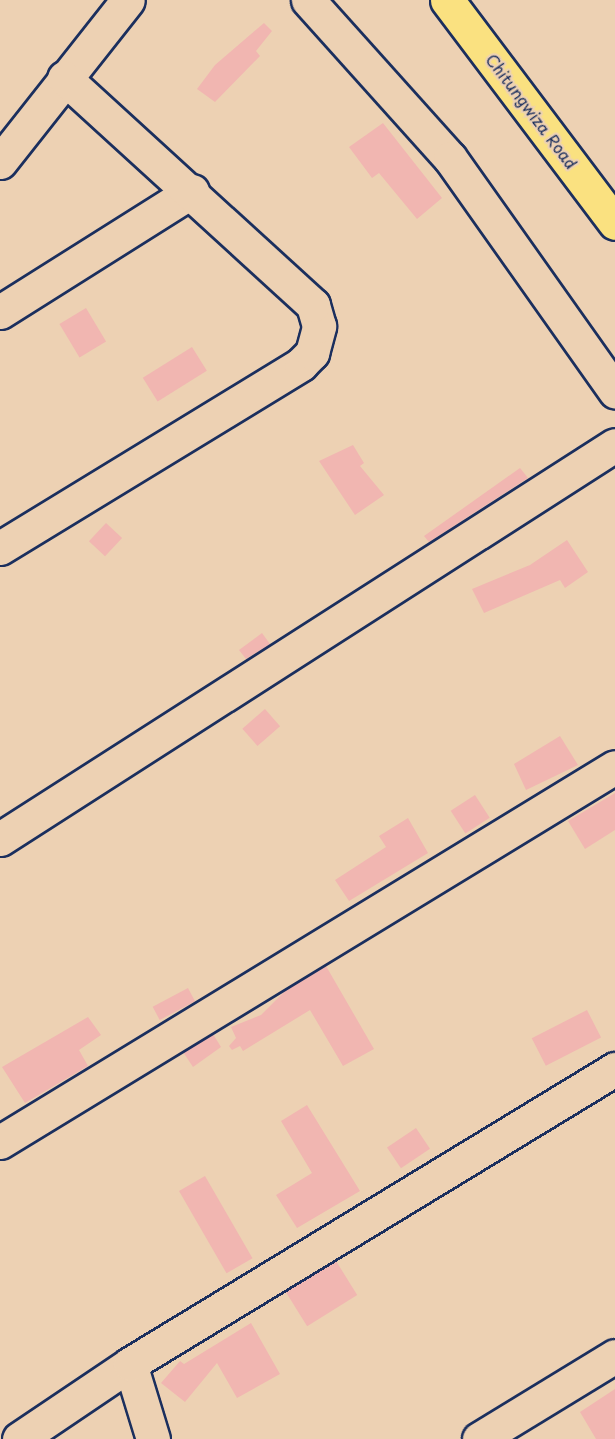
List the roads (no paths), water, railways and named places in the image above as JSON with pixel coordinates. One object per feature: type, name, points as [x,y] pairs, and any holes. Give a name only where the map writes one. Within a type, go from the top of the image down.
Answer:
[{"type":"main road","name":"Chitungwiza Road","points":[[447,0],[615,223]]},
{"type":"street","points":[[0,162],[64,78],[128,0]]},
{"type":"street","points":[[308,0],[450,158],[615,391]]},
{"type":"street","points":[[0,548],[312,353],[319,326],[313,305],[192,190],[64,78]]},
{"type":"street","points":[[0,312],[192,190]]},
{"type":"street","points":[[0,839],[615,445]]},
{"type":"street","points":[[0,1143],[615,767]]},
{"type":"street","points":[[19,1439],[130,1364],[615,1069]]},
{"type":"street","points":[[480,1439],[615,1356]]},
{"type":"street","points":[[130,1364],[153,1439]]}]
